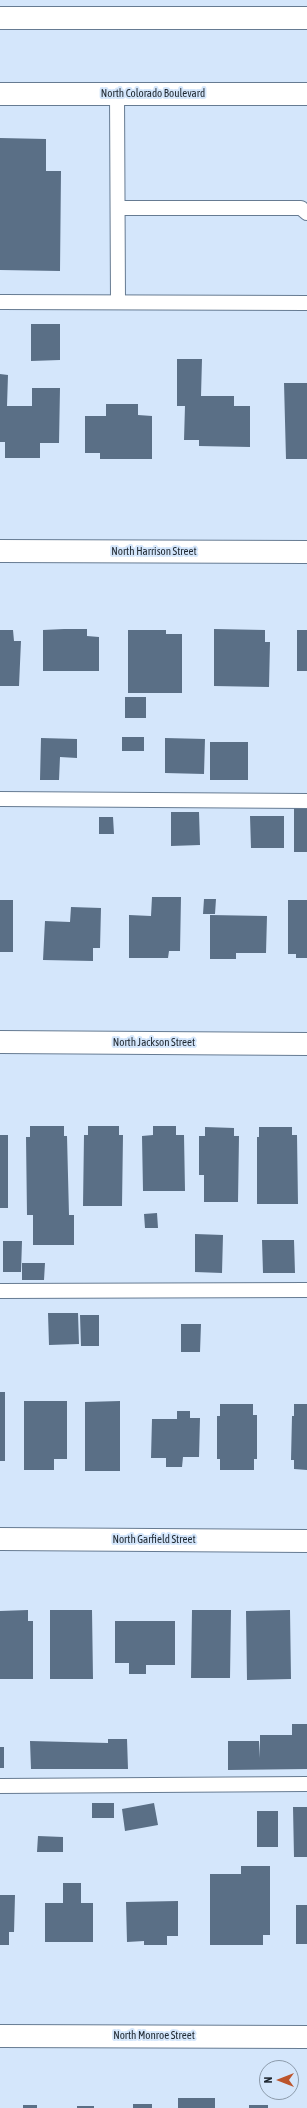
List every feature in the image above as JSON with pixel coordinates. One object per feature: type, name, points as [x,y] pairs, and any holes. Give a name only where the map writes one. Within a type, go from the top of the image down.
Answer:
[{"type":"street","points":[[0,18],[307,18]]},
{"type":"street","name":"North Colorado Boulevard","points":[[0,94],[307,94]]},
{"type":"street","name":"North Harrison Street","points":[[0,551],[307,552]]},
{"type":"street","name":"North Jackson Street","points":[[0,1042],[307,1044]]},
{"type":"street","name":"North Garfield Street","points":[[0,1539],[307,1541]]},
{"type":"street","name":"North Monroe Street","points":[[0,2036],[307,2036]]},
{"type":"lane","points":[[116,94],[118,302]]},
{"type":"lane","points":[[118,208],[301,208],[307,213]]},
{"type":"lane","points":[[0,302],[307,303]]},
{"type":"lane","points":[[0,799],[307,801]]},
{"type":"lane","points":[[0,1291],[307,1290]]},
{"type":"lane","points":[[0,1786],[307,1784]]},
{"type":"building","points":[[0,138],[46,139],[46,171],[61,171],[60,271],[0,270]]},
{"type":"building","points":[[31,324],[60,324],[60,360],[31,361]]},
{"type":"building","points":[[177,359],[202,359],[201,396],[234,396],[234,406],[250,406],[250,447],[199,446],[199,440],[184,440],[185,406],[177,406]]},
{"type":"building","points":[[0,374],[8,375],[7,406],[32,406],[32,388],[60,388],[59,443],[40,443],[40,458],[5,458],[5,442],[0,442]]},
{"type":"building","points":[[284,383],[307,383],[307,459],[286,459]]},
{"type":"building","points":[[106,404],[138,404],[138,415],[152,416],[152,459],[100,459],[100,453],[85,453],[85,416],[106,416]]},
{"type":"building","points":[[87,629],[87,636],[99,637],[99,671],[43,671],[43,630]]},
{"type":"building","points":[[214,629],[265,630],[265,642],[270,642],[269,687],[214,686]]},
{"type":"building","points":[[0,630],[13,630],[14,641],[21,641],[19,686],[0,686]]},
{"type":"building","points":[[128,630],[166,630],[166,634],[182,634],[182,693],[128,693]]},
{"type":"building","points":[[297,630],[307,630],[307,671],[297,671]]},
{"type":"building","points":[[125,697],[146,697],[146,718],[125,718]]},
{"type":"building","points":[[122,737],[144,737],[144,751],[122,751]]},
{"type":"building","points":[[41,738],[77,739],[77,758],[60,757],[59,780],[40,780]]},
{"type":"building","points":[[165,738],[205,739],[204,774],[165,773]]},
{"type":"building","points":[[210,742],[248,742],[248,780],[210,780]]},
{"type":"building","points":[[294,808],[307,808],[307,852],[294,852]]},
{"type":"building","points":[[171,812],[199,812],[200,845],[171,846]]},
{"type":"building","points":[[250,816],[284,816],[284,848],[251,848]]},
{"type":"building","points":[[99,817],[113,817],[114,834],[99,834]]},
{"type":"building","points":[[152,897],[181,897],[180,951],[169,951],[168,958],[129,958],[129,915],[151,916]]},
{"type":"building","points":[[204,899],[216,899],[215,914],[203,914]]},
{"type":"building","points":[[0,900],[13,900],[13,952],[0,952]]},
{"type":"building","points":[[288,900],[307,900],[307,958],[296,958],[296,954],[288,954]]},
{"type":"building","points":[[71,907],[101,908],[100,948],[93,948],[93,961],[43,960],[45,921],[70,922]]},
{"type":"building","points":[[210,915],[267,916],[266,953],[236,953],[236,959],[210,959]]},
{"type":"building","points":[[30,1126],[64,1126],[64,1136],[67,1136],[69,1215],[74,1215],[74,1245],[33,1245],[33,1215],[27,1215],[26,1137],[30,1137]]},
{"type":"building","points":[[88,1126],[119,1126],[119,1135],[123,1135],[122,1206],[83,1206],[84,1135],[88,1135]]},
{"type":"building","points":[[153,1126],[176,1126],[176,1135],[184,1135],[185,1191],[143,1191],[142,1136],[153,1135]]},
{"type":"building","points":[[205,1127],[234,1128],[234,1136],[239,1136],[238,1202],[204,1202],[204,1175],[199,1175],[199,1136],[205,1136]]},
{"type":"building","points":[[259,1127],[292,1127],[292,1135],[297,1135],[298,1204],[257,1204],[257,1137],[259,1137]]},
{"type":"building","points":[[0,1135],[8,1135],[8,1208],[0,1208]]},
{"type":"building","points":[[157,1213],[158,1228],[145,1228],[144,1214]]},
{"type":"building","points":[[195,1234],[223,1235],[222,1273],[195,1272]]},
{"type":"building","points":[[262,1240],[294,1240],[295,1273],[263,1273]]},
{"type":"building","points":[[3,1241],[22,1241],[21,1272],[3,1272]]},
{"type":"building","points":[[22,1263],[45,1263],[44,1280],[22,1280]]},
{"type":"building","points":[[48,1313],[78,1313],[79,1344],[49,1345]]},
{"type":"building","points":[[80,1315],[99,1315],[99,1346],[81,1346]]},
{"type":"building","points":[[181,1324],[201,1324],[200,1352],[181,1352]]},
{"type":"building","points":[[0,1392],[5,1392],[5,1461],[0,1461]]},
{"type":"building","points":[[24,1401],[67,1401],[67,1459],[54,1459],[54,1470],[24,1470]]},
{"type":"building","points":[[120,1401],[120,1471],[85,1471],[85,1402]]},
{"type":"building","points":[[220,1404],[253,1404],[253,1415],[257,1415],[257,1459],[254,1459],[254,1470],[220,1470],[220,1459],[217,1459],[217,1416],[220,1416]]},
{"type":"building","points":[[294,1404],[307,1404],[307,1470],[294,1469],[294,1460],[291,1460],[292,1416],[294,1416]]},
{"type":"building","points":[[177,1411],[190,1411],[190,1418],[200,1418],[199,1457],[183,1457],[182,1467],[166,1467],[166,1458],[151,1458],[152,1419],[177,1419]]},
{"type":"building","points":[[28,1610],[28,1621],[33,1621],[33,1679],[0,1679],[0,1611]]},
{"type":"building","points":[[50,1610],[92,1610],[93,1679],[50,1679]]},
{"type":"building","points":[[192,1610],[231,1610],[230,1678],[191,1678]]},
{"type":"building","points":[[290,1610],[291,1679],[247,1680],[246,1611]]},
{"type":"building","points":[[115,1621],[175,1621],[175,1665],[146,1665],[146,1674],[129,1674],[129,1663],[115,1663]]},
{"type":"building","points":[[292,1724],[307,1724],[307,1769],[228,1770],[228,1741],[259,1741],[260,1758],[260,1735],[292,1735]]},
{"type":"building","points":[[108,1739],[127,1739],[128,1769],[31,1769],[30,1741],[108,1743]]},
{"type":"building","points":[[0,1747],[4,1747],[4,1768],[0,1768]]},
{"type":"building","points":[[92,1803],[114,1803],[114,1818],[92,1818]]},
{"type":"building","points":[[154,1803],[158,1825],[125,1831],[122,1809]]},
{"type":"building","points":[[293,1807],[307,1807],[307,1857],[294,1857]]},
{"type":"building","points":[[257,1811],[278,1811],[278,1847],[257,1847]]},
{"type":"building","points":[[38,1836],[63,1837],[63,1852],[37,1852]]},
{"type":"building","points":[[241,1866],[270,1866],[270,1935],[263,1935],[263,1945],[210,1945],[210,1874],[241,1874]]},
{"type":"building","points":[[63,1883],[81,1883],[81,1903],[93,1903],[93,1942],[45,1942],[45,1903],[63,1903]]},
{"type":"building","points":[[0,1895],[15,1895],[14,1932],[9,1932],[9,1945],[0,1945]]},
{"type":"building","points":[[178,1901],[178,1936],[167,1936],[167,1945],[144,1945],[144,1941],[127,1942],[126,1902]]},
{"type":"building","points":[[296,1905],[307,1905],[307,1944],[296,1944]]},
{"type":"building","points":[[178,2098],[215,2098],[215,2108],[178,2108]]},
{"type":"building","points":[[133,2104],[152,2104],[152,2108],[133,2108]]},
{"type":"building","points":[[23,2105],[37,2105],[37,2108],[23,2108]]},
{"type":"building","points":[[249,2105],[268,2105],[268,2108],[249,2108]]},
{"type":"building","points":[[77,2106],[94,2106],[94,2108],[77,2108]]}]
